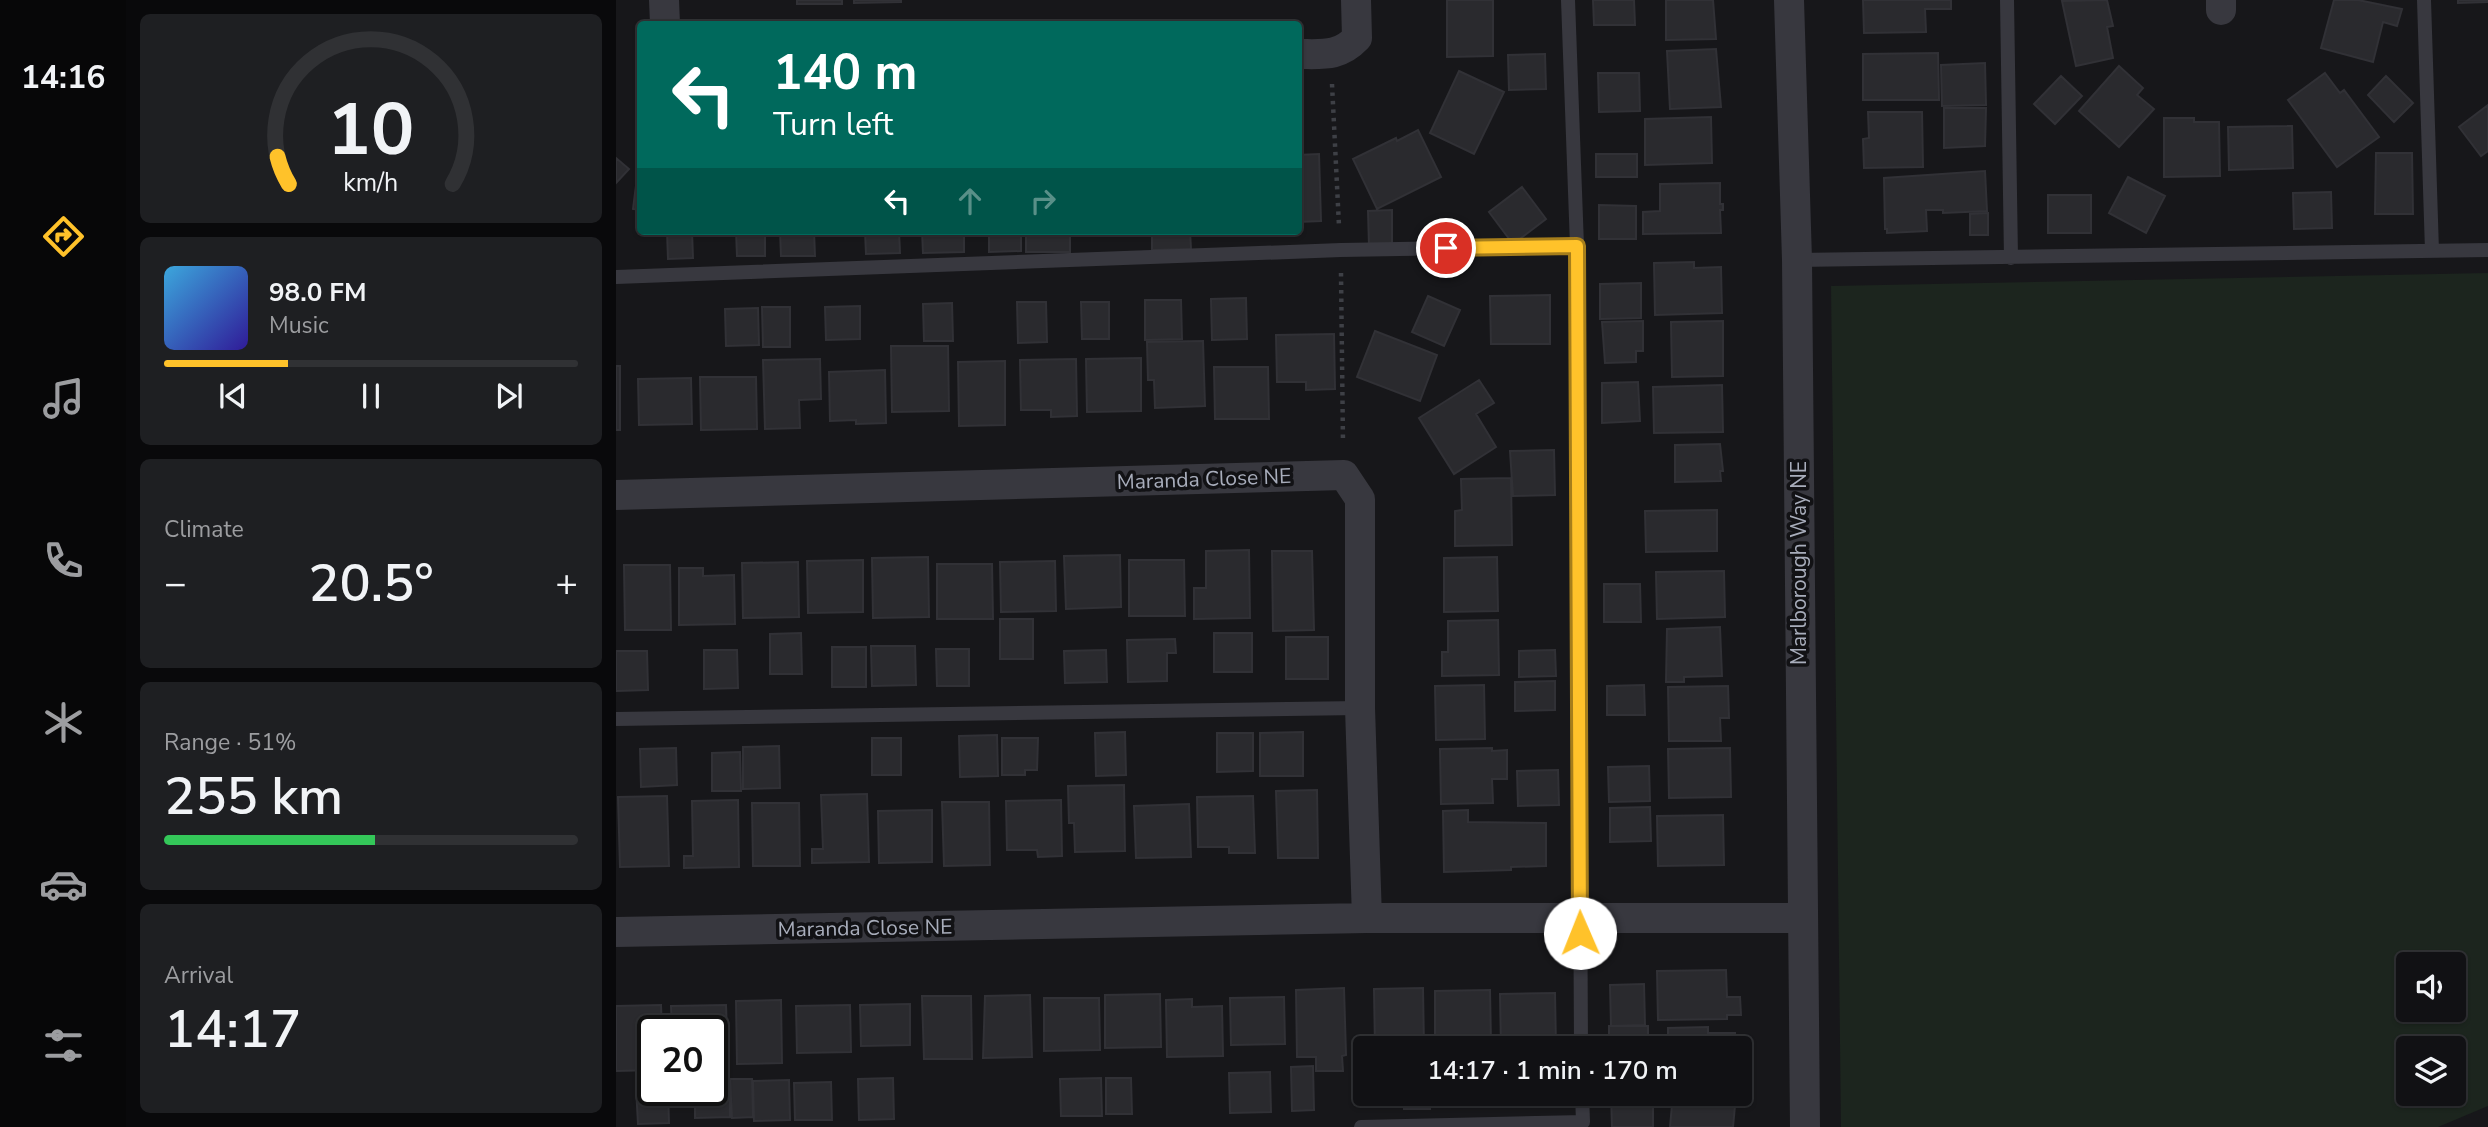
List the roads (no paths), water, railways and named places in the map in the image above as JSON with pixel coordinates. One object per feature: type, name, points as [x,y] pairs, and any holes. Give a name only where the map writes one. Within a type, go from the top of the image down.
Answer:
[{"type":"street","points":[[664,0],[665,21]]},
{"type":"street","points":[[1302,54],[1331,54],[1346,50],[1357,38],[1356,0]]},
{"type":"street","name":"Marlborough Way NE","points":[[1789,0],[1797,260],[1805,1127]]},
{"type":"street","name":"Maranda Close NE","points":[[616,495],[1344,475],[1360,499],[1360,708],[1367,918]]},
{"type":"street","name":"Maranda Close NE","points":[[616,932],[1367,918],[1802,918]]},
{"type":"lane","points":[[1568,0],[1577,246],[1581,1036]]},
{"type":"lane","points":[[2007,0],[2011,258]]},
{"type":"lane","points":[[2424,0],[2432,251]]},
{"type":"lane","points":[[616,277],[1341,250],[1577,246]]},
{"type":"lane","points":[[1797,260],[2488,250]]},
{"type":"lane","points":[[616,719],[1360,708]]},
{"type":"lane","points":[[1361,1127],[1583,1122],[1582,1106]]}]
